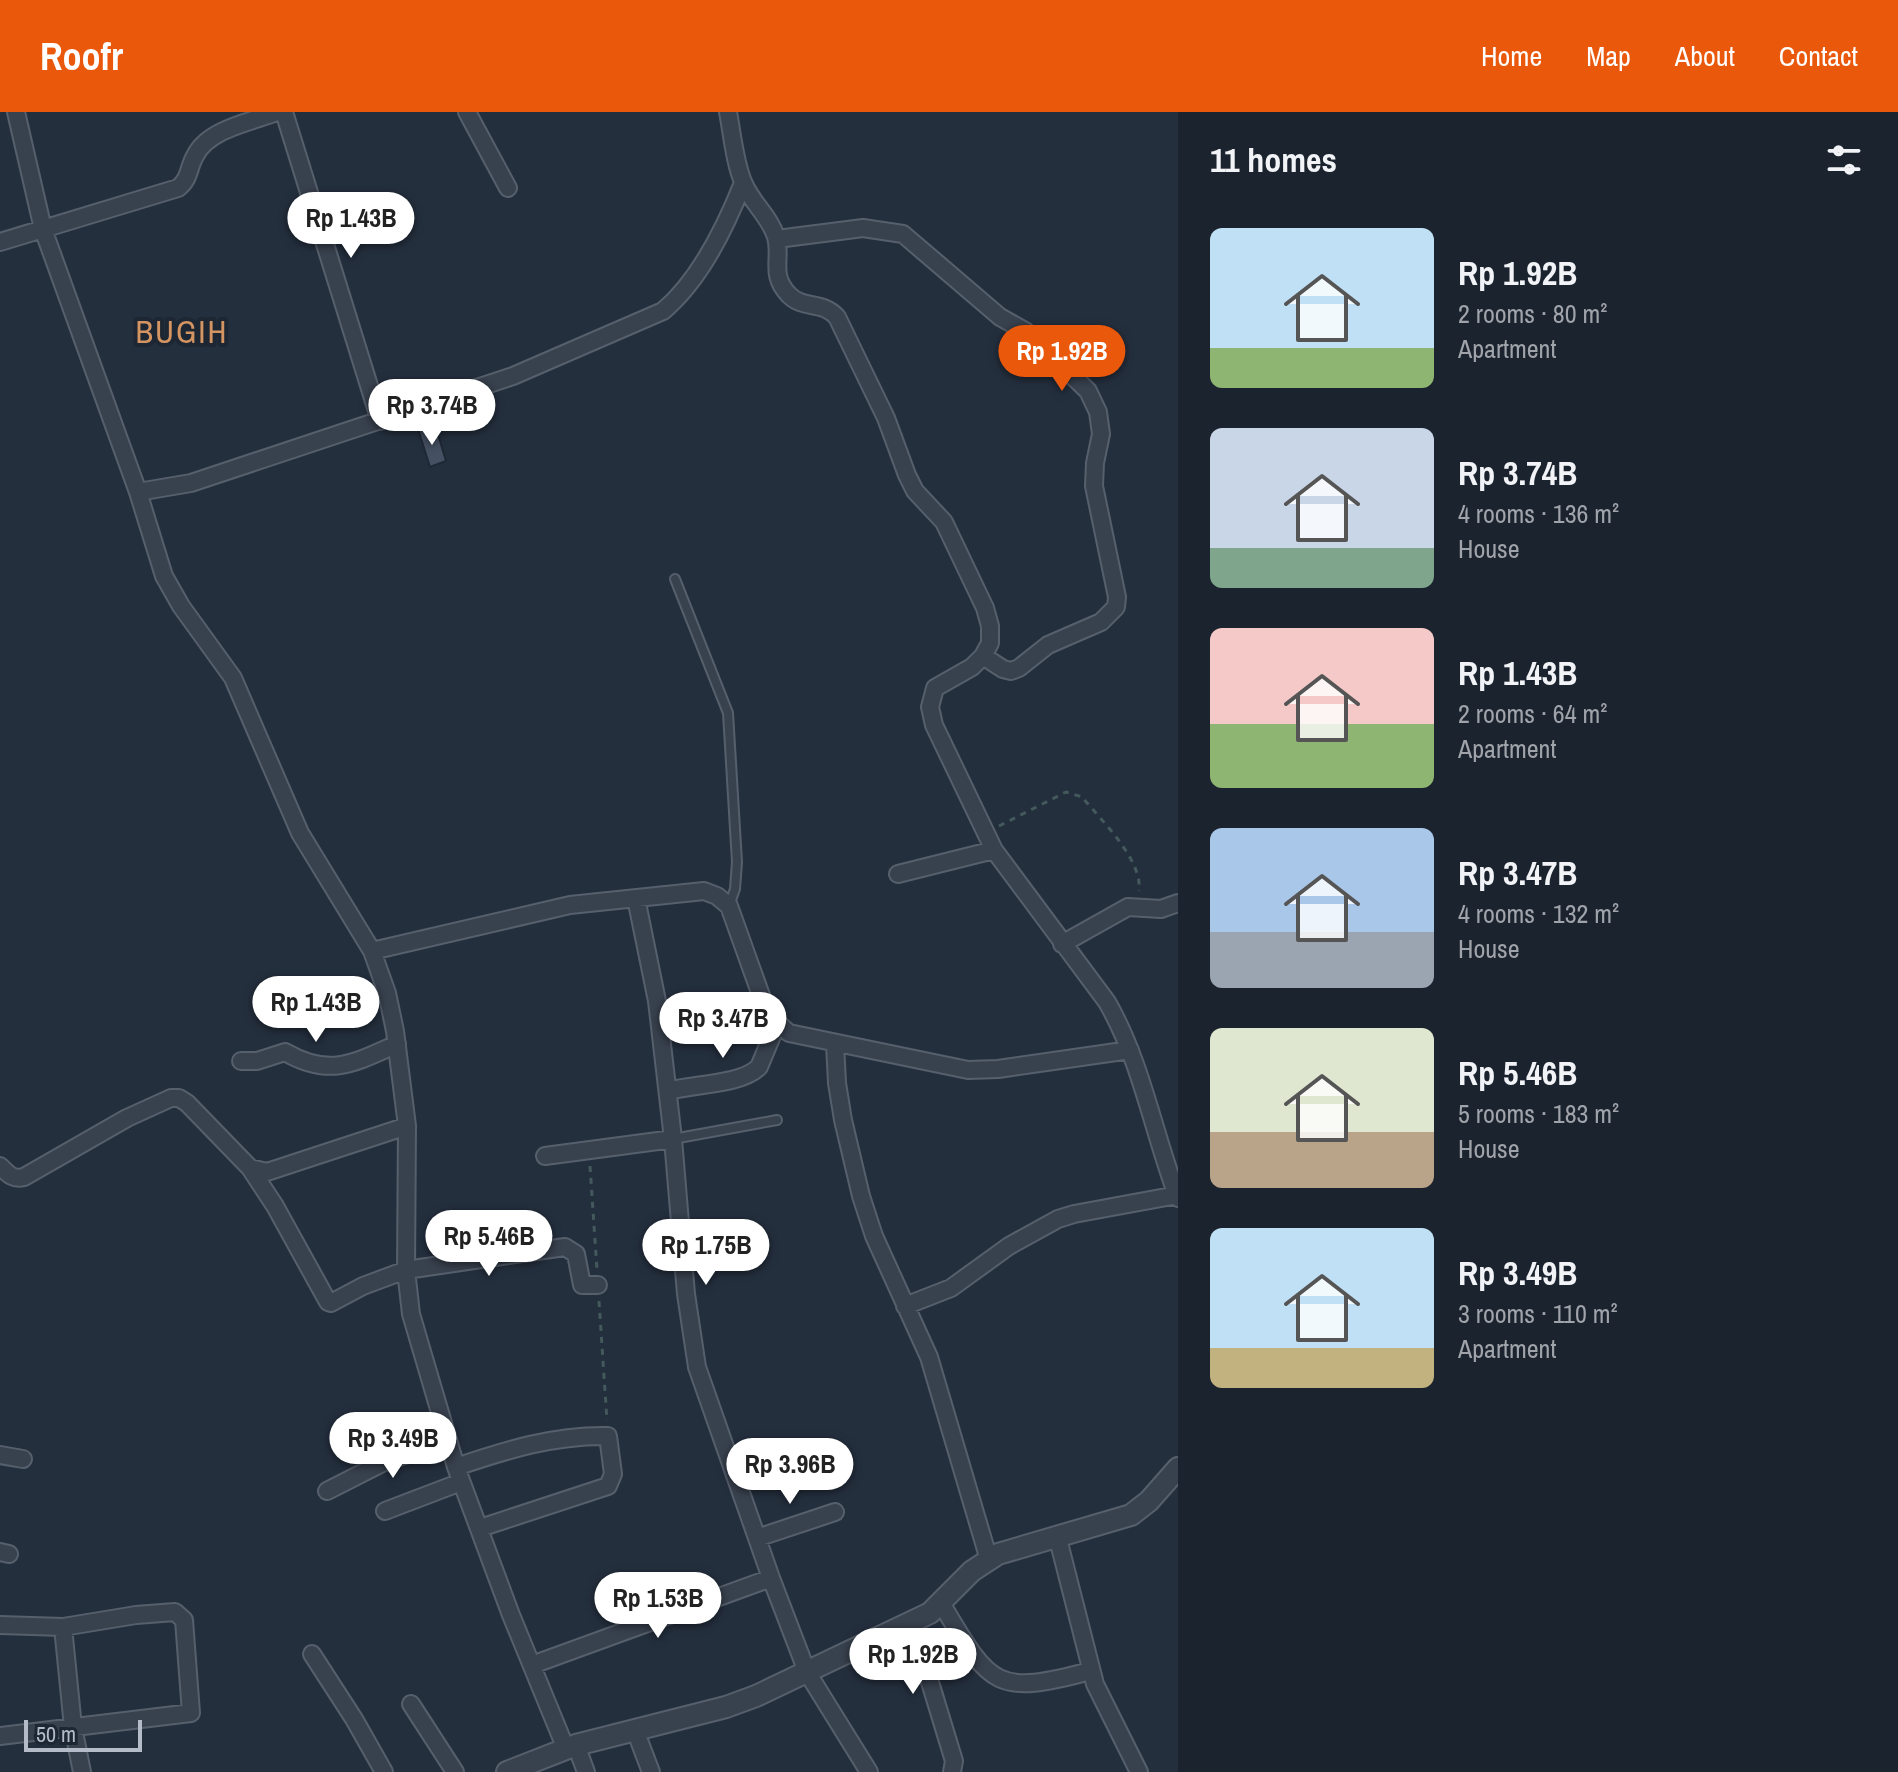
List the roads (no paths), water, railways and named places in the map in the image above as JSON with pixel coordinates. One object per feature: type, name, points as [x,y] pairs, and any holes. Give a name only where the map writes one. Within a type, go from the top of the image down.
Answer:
[{"type":"street","points":[[16,112],[43,229],[138,492],[164,576],[181,606],[233,678],[300,833],[372,951],[387,993],[407,1126],[406,1270],[411,1314],[458,1474],[532,1665],[586,1772]]},
{"type":"street","points":[[0,242],[178,188],[190,173],[194,156],[209,140],[277,112]]},
{"type":"street","points":[[284,112],[380,421]]},
{"type":"street","points":[[467,112],[508,188]]},
{"type":"street","points":[[728,112],[743,183],[777,239],[777,277],[789,295],[803,304],[829,308],[837,317],[886,418],[915,491],[944,522],[985,608],[990,626],[990,643],[972,667],[935,688],[930,707],[934,725],[994,850],[1107,1002],[1130,1050],[1149,1102],[1177,1196],[1058,1219],[1009,1246],[951,1288],[905,1306]]},
{"type":"street","points":[[138,492],[191,483],[513,376],[663,311],[678,299],[701,265],[743,183]]},
{"type":"street","points":[[777,239],[863,228],[903,234],[1000,317],[1025,331],[1088,391],[1098,412],[1101,434],[1094,486],[1117,597],[1116,607],[1101,622],[1048,645],[1011,671],[983,656]]},
{"type":"street","points":[[898,874],[994,850]]},
{"type":"street","points":[[372,951],[570,905],[704,891],[717,896],[729,906],[768,1015],[789,1033],[968,1070],[998,1069],[1130,1050]]},
{"type":"street","points":[[636,898],[657,1001],[686,1294],[697,1367],[807,1672],[869,1772]]},
{"type":"street","points":[[1062,944],[1128,907],[1161,909],[1178,903]]},
{"type":"street","points":[[668,1091],[754,1072],[777,1024]]},
{"type":"street","points":[[241,1061],[257,1061],[285,1052],[301,1061],[327,1067],[347,1066],[397,1044]]},
{"type":"street","points":[[835,1044],[843,1120],[861,1196],[874,1236],[929,1357],[989,1560]]},
{"type":"street","points":[[0,1166],[10,1176],[24,1177],[127,1118],[171,1098],[179,1098],[250,1168],[328,1302],[406,1270],[565,1247],[576,1254],[582,1285],[598,1285]]},
{"type":"street","points":[[250,1168],[267,1172],[407,1126]]},
{"type":"street","points":[[545,1156],[673,1139]]},
{"type":"street","points":[[385,1511],[508,1450],[555,1439],[608,1436],[613,1474],[608,1486],[480,1528]]},
{"type":"street","points":[[327,1491],[386,1461],[447,1442]]},
{"type":"street","points":[[0,1455],[23,1459]]},
{"type":"street","points":[[507,1772],[571,1747],[726,1707],[807,1672],[912,1623],[941,1603],[972,1571],[989,1560],[1018,1548],[1058,1539],[1131,1515],[1149,1501],[1178,1468]]},
{"type":"street","points":[[757,1538],[835,1512]]},
{"type":"street","points":[[1058,1539],[1090,1671],[1139,1772]]},
{"type":"street","points":[[532,1665],[771,1578]]},
{"type":"street","points":[[941,1603],[969,1649],[988,1671],[1005,1683],[1028,1685],[1090,1671]]},
{"type":"street","points":[[0,1625],[63,1627],[175,1612],[184,1620],[191,1713],[0,1736]]},
{"type":"street","points":[[912,1623],[954,1761],[952,1772]]},
{"type":"street","points":[[63,1627],[73,1727],[82,1772]]},
{"type":"street","points":[[312,1654],[384,1772]]},
{"type":"street","points":[[411,1704],[455,1772]]},
{"type":"street","points":[[635,1730],[651,1772]]},
{"type":"lane","points":[[675,579],[728,713],[737,862],[735,889],[729,906]]},
{"type":"lane","points":[[673,1139],[777,1120]]},
{"type":"district","name":"BUGIH","points":[[182,331]]}]
